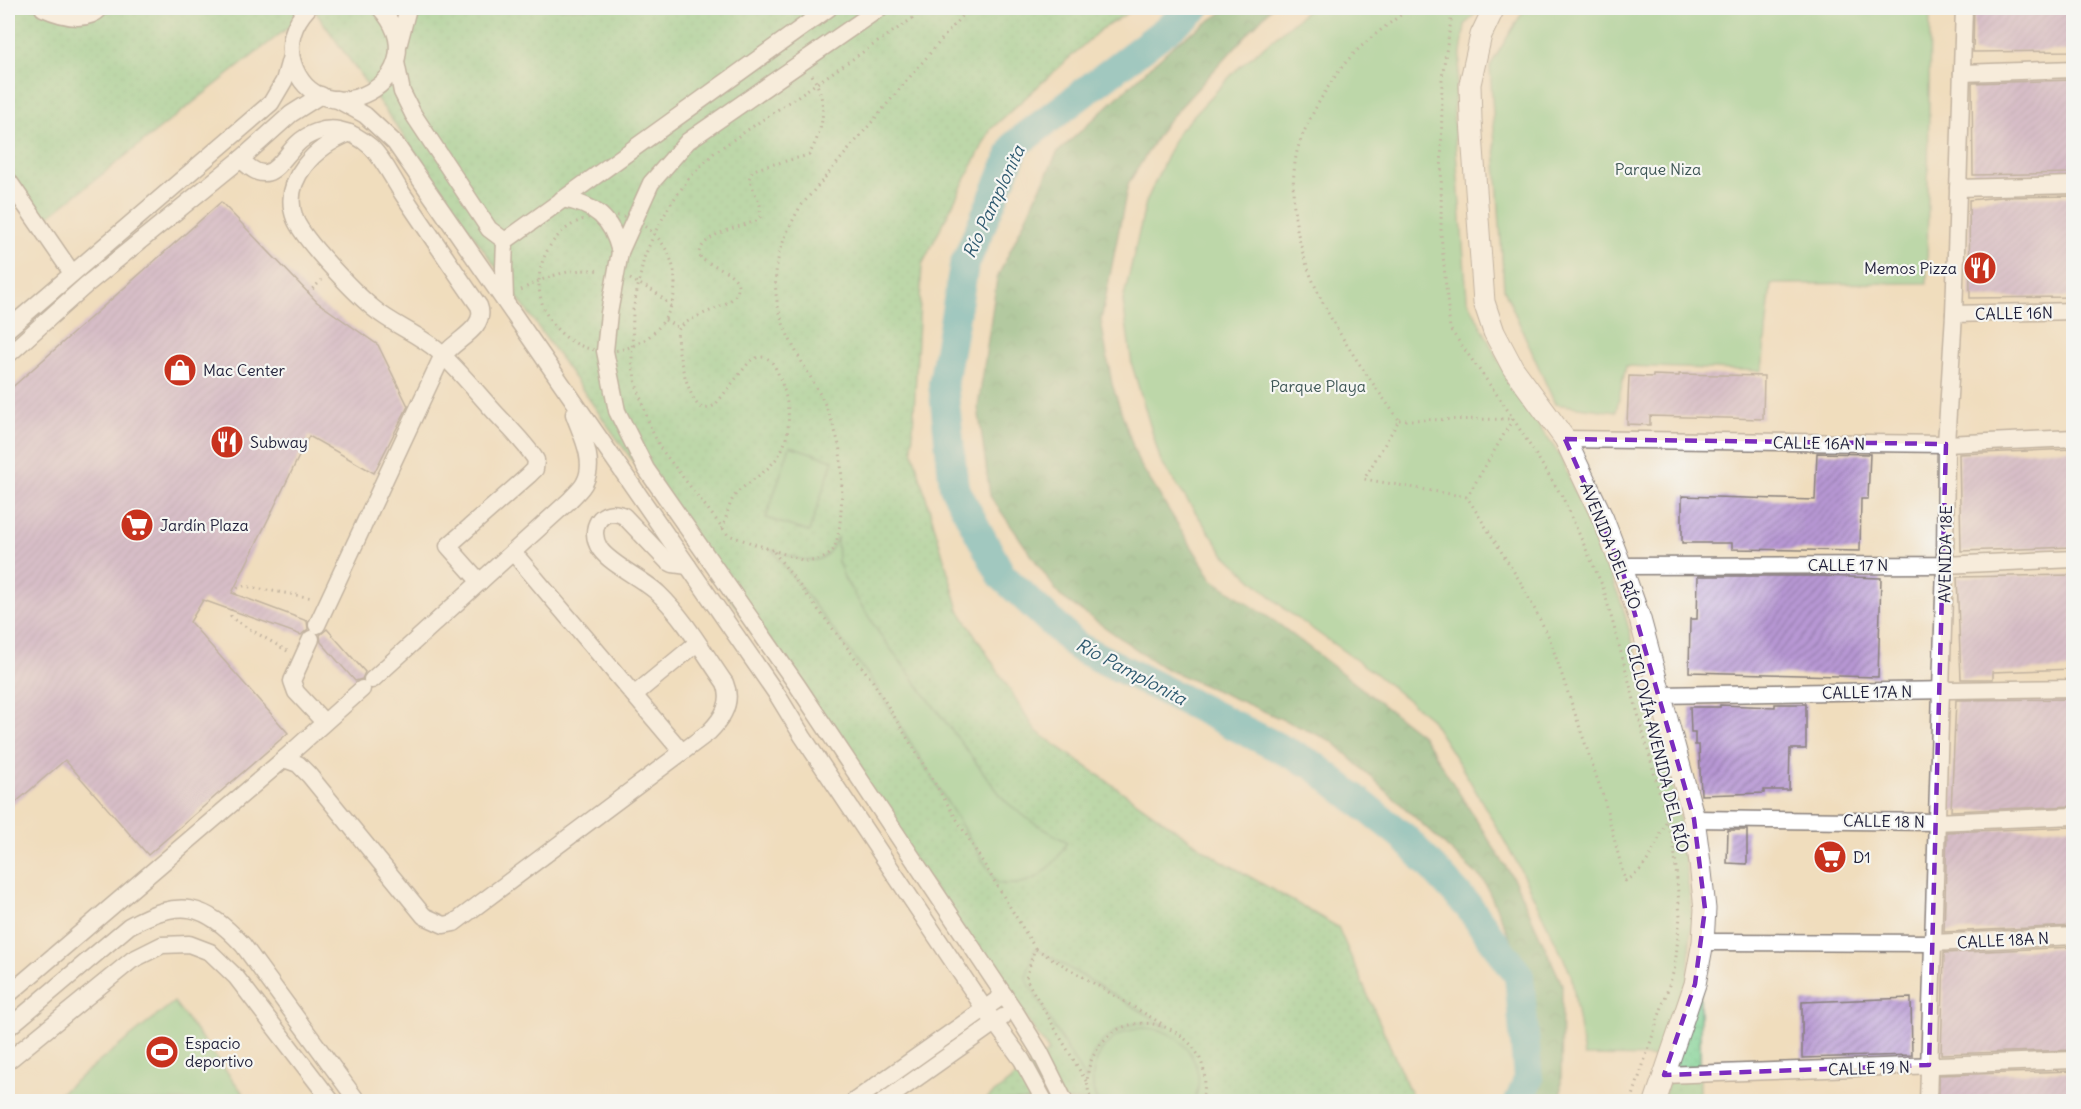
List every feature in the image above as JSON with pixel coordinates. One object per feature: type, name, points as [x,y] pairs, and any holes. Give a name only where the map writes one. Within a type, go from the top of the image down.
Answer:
[{"type":"main road","name":"AVENIDA DEL RÍO","points":[[1494,8],[1480,35],[1470,84],[1484,302],[1494,332],[1512,368],[1565,439],[1603,519],[1640,619],[1694,819],[1705,909],[1703,942],[1695,984],[1655,1101]]},
{"type":"street","points":[[43,8],[76,18],[94,14],[101,8]]},
{"type":"street","points":[[8,329],[271,103],[284,81],[291,56],[292,8]]},
{"type":"street","points":[[293,31],[299,17],[308,8]]},
{"type":"street","points":[[380,8],[393,25],[402,92],[413,114],[489,229],[505,241]]},
{"type":"street","points":[[8,354],[86,285],[242,159],[291,114],[328,97],[351,99],[366,96],[379,87],[389,76],[397,55],[408,8]]},
{"type":"street","points":[[505,241],[829,8]]},
{"type":"street","points":[[880,8],[688,141],[651,183],[620,252],[605,351],[617,411],[646,469],[797,684],[1014,1010],[1040,1052],[1065,1101]]},
{"type":"street","name":"AVENIDA 18E","points":[[1928,1101],[1945,565],[1946,444],[1954,314],[1964,8]]},
{"type":"street","points":[[291,56],[295,68],[310,88],[365,115],[396,143],[505,300],[568,396],[778,696],[984,1008],[1022,1060],[1045,1101]]},
{"type":"street","points":[[1962,73],[2073,69]]},
{"type":"street","points":[[242,159],[253,170],[270,173],[279,167],[298,143],[321,130],[338,129],[350,133],[370,147],[381,160],[479,306],[482,314],[478,323],[443,355],[292,681],[293,686],[324,722]]},
{"type":"street","points":[[350,133],[323,146],[297,176],[292,207],[296,221],[316,249],[375,310],[443,355],[536,460],[535,469],[529,475],[448,546],[480,582]]},
{"type":"street","points":[[8,180],[72,273]]},
{"type":"street","points":[[1958,188],[2073,185]]},
{"type":"street","points":[[562,199],[583,203],[602,215],[617,238],[620,252]]},
{"type":"street","points":[[505,241],[505,300]]},
{"type":"street","name":"CALLE 16N","points":[[1954,314],[2073,311]]},
{"type":"street","points":[[8,995],[284,759],[570,500],[585,483],[590,470],[587,450],[568,396]]},
{"type":"street","name":"CALLE 16A N","points":[[1565,439],[1946,444],[2073,438]]},
{"type":"street","points":[[284,759],[303,768],[424,916],[444,926],[459,921],[716,726],[727,706],[728,689],[725,683],[678,616],[658,593],[602,552],[595,539],[594,531],[597,523],[608,513],[618,513],[624,516],[667,561],[688,566]]},
{"type":"street","points":[[513,552],[682,752]]},
{"type":"street","name":"CALLE 17 N","points":[[1621,566],[1945,565],[2073,559]]},
{"type":"street","points":[[634,695],[697,643]]},
{"type":"street","points":[[778,696],[783,700],[790,700],[798,691],[797,684]]},
{"type":"street","name":"CALLE 17A N","points":[[1660,695],[2073,688]]},
{"type":"street","points":[[803,737],[811,728],[825,727]]},
{"type":"street","name":"CALLE 18 N","points":[[1694,819],[1936,822],[2073,816]]},
{"type":"street","points":[[8,1028],[129,926],[150,914],[191,909],[215,918],[243,945],[357,1101]]},
{"type":"street","name":"CALLE 18A N","points":[[1703,942],[1933,943],[2073,936]]},
{"type":"street","points":[[8,1061],[132,960],[162,945],[189,944],[200,946],[210,952],[236,977],[332,1101]]},
{"type":"street","points":[[853,1101],[1004,995]]},
{"type":"street","points":[[883,1101],[1014,1010]]},
{"type":"street","name":"CALLE 19 N","points":[[1664,1076],[2073,1060]]},
{"type":"path","points":[[928,8],[715,152],[689,178],[670,206],[654,234],[638,282],[633,310],[633,368],[642,406],[661,449],[722,529],[733,537],[805,561],[816,561],[825,557],[833,550],[837,537],[841,514],[839,446],[831,420],[781,323],[776,293],[776,267],[784,237],[807,199],[964,13],[959,8]]},
{"type":"path","points":[[1399,420],[1346,346],[1308,273],[1297,236],[1293,195],[1296,154],[1314,111],[1340,70],[1369,40],[1410,8]]},
{"type":"path","name":"CICLOVÍA AVENIDA DEL RÍO","points":[[1453,8],[1442,77],[1441,234],[1450,329],[1513,418],[1562,496],[1603,587],[1674,845],[1680,916],[1675,967],[1631,1101]]},
{"type":"path","points":[[722,529],[734,497],[768,468],[780,453],[789,429],[788,408],[777,370],[771,361],[764,357],[757,357],[750,361],[715,405],[701,408],[694,402],[691,394],[676,345],[676,335],[679,328],[686,322],[734,299],[739,290],[738,282],[732,276],[701,259],[699,252],[708,238],[756,221],[761,216],[760,205],[749,179],[752,171],[809,155],[824,110],[824,103],[817,82],[804,61]]},
{"type":"path","points":[[505,300],[539,280],[572,270],[616,274],[638,282],[655,292],[671,306]]},
{"type":"path","points":[[665,319],[679,328]]},
{"type":"path","points":[[1399,420],[1513,418]]},
{"type":"path","points":[[1467,497],[1513,418]]},
{"type":"path","points":[[1399,420],[1364,479],[1467,497],[1521,583],[1549,637],[1604,799],[1624,880],[1635,876],[1649,858],[1667,819]]},
{"type":"path","points":[[772,550],[872,680],[1035,948],[1185,1038],[1198,1054],[1205,1072],[1201,1101]]},
{"type":"path","points":[[235,594],[238,588],[244,586],[328,600]]},
{"type":"path","points":[[231,609],[231,616],[236,621],[301,659]]},
{"type":"path","points":[[1035,948],[1026,978],[1086,1081],[1092,1101]]},
{"type":"path","points":[[1086,1081],[1090,1062],[1099,1045],[1113,1033],[1131,1025],[1150,1023],[1168,1027]]},
{"type":"highlighted area","points":[[1565,439],[1946,444],[1929,1065],[1664,1075],[1695,984],[1705,909],[1694,819],[1621,566]]},
{"type":"green space","points":[[8,8],[313,8],[39,224],[8,181]]},
{"type":"green space","points":[[313,8],[1136,8],[1100,30],[991,129],[922,265],[912,449],[959,610],[1036,731],[1212,855],[1338,927],[1414,1101],[984,1101],[1049,1051]]},
{"type":"green space","points":[[1229,8],[1271,8],[1165,124],[1128,184],[1101,321],[1112,384],[1138,461],[1212,579],[1280,625],[1423,736],[1515,881],[1562,984],[1561,1101],[1535,1101],[1527,975],[1484,881],[1332,741],[1162,667],[1060,596],[990,496],[978,407],[997,278],[1057,153],[1176,43]]},
{"type":"green space","name":"Parque Playa","points":[[1310,8],[1480,8],[1465,25],[1453,111],[1467,298],[1514,391],[1559,454],[1622,604],[1678,807],[1692,914],[1688,979],[1660,1057],[1584,1056],[1571,974],[1517,863],[1467,776],[1430,718],[1373,672],[1287,611],[1225,555],[1161,462],[1132,365],[1123,301],[1146,202],[1178,132],[1237,69]]},
{"type":"green space","name":"Parque Niza","points":[[1525,8],[1930,8],[1927,283],[1771,284],[1762,371],[1626,366],[1616,412],[1555,404],[1504,289],[1490,66]]},
{"type":"green space","points":[[790,446],[833,460],[809,532],[766,518]]},
{"type":"green space","points":[[837,537],[838,561],[845,580],[879,633],[989,780],[1005,801],[1032,822],[1067,842],[1055,861],[1039,876],[1020,883],[997,883],[872,680],[772,550],[802,559],[818,559],[832,548]]},
{"type":"green space","points":[[1035,948],[1168,1027],[1141,1023],[1122,1028],[1114,1033],[1094,1053],[1086,1081],[1026,978]]},
{"type":"green space","points":[[1700,990],[1700,1101],[1662,1102]]},
{"type":"green space","name":"Espacio deportivo","points":[[174,1002],[249,1101],[50,1101]]},
{"type":"green space","points":[[1140,1028],[1170,1034],[1187,1049],[1197,1068],[1197,1090],[1194,1101],[1097,1101],[1093,1072],[1100,1054],[1113,1039],[1122,1033]]},
{"type":"building","points":[[1974,8],[2073,8],[2073,51],[1973,52]]},
{"type":"building","points":[[2073,80],[2073,173],[1973,175],[1972,83]]},
{"type":"building","points":[[2073,196],[2073,297],[1970,298],[1969,200]]},
{"type":"building","name":"Jardín Plaza","points":[[221,202],[317,302],[378,345],[408,406],[374,473],[309,436],[232,593],[307,621],[308,629],[301,635],[203,600],[190,622],[288,733],[148,855],[65,760],[8,809],[8,391]]},
{"type":"building","points":[[1679,374],[1764,376],[1763,419],[1650,416],[1650,425],[1627,424],[1629,376],[1679,376]]},
{"type":"building","points":[[2073,449],[2073,547],[1961,551],[1959,454]]},
{"type":"building","points":[[1817,453],[1870,454],[1868,499],[1861,499],[1860,551],[1732,549],[1732,543],[1682,543],[1682,496],[1815,500]]},
{"type":"building","points":[[2073,575],[2073,669],[1993,672],[1993,679],[1961,679],[1957,577]]},
{"type":"building","points":[[1698,576],[1881,578],[1878,677],[1689,672],[1690,619],[1697,619]]},
{"type":"building","points":[[327,629],[365,672],[362,679],[355,681],[321,642],[320,635]]},
{"type":"building","points":[[2073,699],[2073,806],[1951,811],[1956,700]]},
{"type":"building","points":[[1775,704],[1806,704],[1806,749],[1790,749],[1789,790],[1701,795],[1699,745],[1695,745],[1695,732],[1691,732],[1690,707],[1720,707],[1720,705],[1775,707]]},
{"type":"building","points":[[2073,827],[2073,926],[1944,932],[1947,832]]},
{"type":"building","points":[[1728,830],[1747,830],[1747,864],[1727,863]]},
{"type":"building","points":[[2073,947],[2073,1050],[1941,1054],[1944,953]]},
{"type":"building","points":[[1911,998],[1912,1055],[1802,1058],[1802,1002]]},
{"type":"building","points":[[2073,1071],[2073,1101],[1939,1101],[1939,1075]]},
{"type":"waterway","name":"Río Pamplonita","points":[[1195,8],[1016,144],[964,266],[943,384],[954,487],[1002,576],[1078,647],[1313,765],[1405,838],[1469,907],[1519,976],[1528,1080],[1519,1102]]},
{"type":"place","name":"Memos Pizza","points":[[1980,268]]},
{"type":"place","name":"Mac Center","points":[[180,370]]},
{"type":"place","name":"Subway","points":[[227,442]]},
{"type":"place","name":"Jardín Plaza","points":[[137,525]]},
{"type":"place","name":"D1","points":[[1830,857]]},
{"type":"place","name":"Espacio deportivo","points":[[162,1052]]}]
